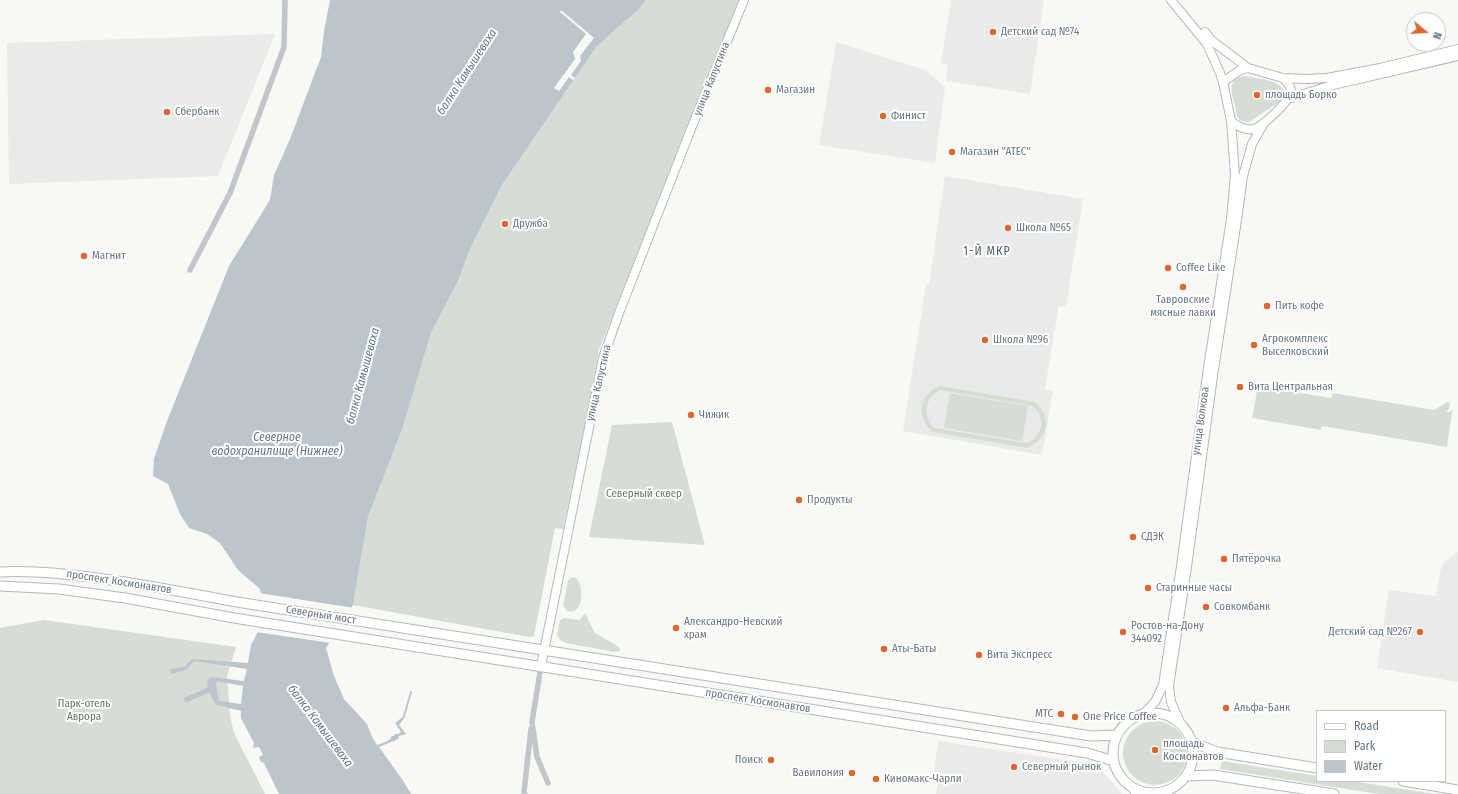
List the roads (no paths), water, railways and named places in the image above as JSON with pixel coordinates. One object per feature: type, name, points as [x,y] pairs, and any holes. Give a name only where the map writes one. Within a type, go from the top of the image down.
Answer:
[{"type":"main road","name":"улица Капустина","points":[[541,666],[603,358],[619,313],[691,129],[744,0]]},
{"type":"main road","points":[[1171,0],[1207,44],[1223,82],[1230,121],[1246,129],[1264,124],[1288,99],[1291,91],[1289,84],[1284,78]]},
{"type":"main road","points":[[1178,0],[1211,40],[1248,68],[1284,78],[1327,78],[1380,68],[1458,49]]},
{"type":"main road","points":[[1288,99],[1329,86],[1458,56]]},
{"type":"main road","points":[[1223,82],[1240,70],[1248,68]]},
{"type":"main road","name":"улица Волкова","points":[[1143,714],[1155,702],[1163,685],[1178,588],[1236,175],[1230,121]]},
{"type":"main road","name":"улица Волкова","points":[[1180,722],[1171,702],[1169,686],[1212,376],[1243,176],[1252,144],[1264,124]]},
{"type":"main road","name":"проспект Космонавтов","points":[[0,572],[18,571],[62,573],[127,582],[237,602]]},
{"type":"main road","name":"проспект Космонавтов","points":[[0,586],[66,590],[125,598],[234,618]]},
{"type":"main road","name":"Северный мост","points":[[237,602],[404,628]]},
{"type":"main road","name":"Северный мост","points":[[234,618],[402,644]]},
{"type":"main road","name":"проспект Космонавтов","points":[[404,628],[1091,736],[1117,735]]},
{"type":"main road","name":"проспект Космонавтов","points":[[402,644],[1087,753],[1114,761]]},
{"type":"main road","points":[[1155,712],[1167,715],[1180,722],[1189,733],[1192,742],[1193,759],[1186,776],[1177,785],[1164,793],[1133,790],[1117,771],[1114,761],[1113,748],[1117,735],[1124,725],[1132,718],[1143,714],[1155,712]]},
{"type":"main road","points":[[1192,742],[1217,752],[1316,768]]},
{"type":"main road","points":[[1186,776],[1214,775],[1334,794]]},
{"type":"main road","points":[[1409,782],[1458,790]]},
{"type":"street","points":[[190,270],[230,194],[284,47],[285,0]]},
{"type":"street","name":"улица Капустина","points":[[541,666],[532,722],[537,757],[548,783]]},
{"type":"street","points":[[525,794],[532,722]]},
{"type":"water","name":"Северное водохранилище (Нижнее)","points":[[330,0],[646,0],[639,9],[597,46],[502,185],[470,249],[458,281],[431,333],[403,427],[368,517],[353,605],[326,648],[334,676],[344,699],[367,724],[377,745],[386,742],[395,734],[401,732],[395,723],[404,716],[405,717],[399,725],[406,734],[399,736],[398,740],[396,739],[394,742],[393,741],[379,747],[411,794],[279,794],[264,763],[261,762],[259,757],[263,755],[259,747],[253,748],[254,743],[241,718],[241,711],[217,705],[214,702],[210,692],[185,703],[184,698],[208,687],[207,681],[211,677],[244,681],[247,669],[194,661],[186,670],[171,674],[170,669],[184,667],[192,659],[248,663],[251,645],[266,616],[260,589],[238,570],[220,543],[207,534],[189,528],[180,514],[168,484],[153,476],[154,459],[167,421],[229,266],[270,200],[274,175],[290,139],[321,57]],"holes":[[[217,681],[243,686],[241,704],[219,701],[216,684]]]},
{"type":"waterway","points":[[404,716],[411,692]]},
{"type":"place","name":"Детский сад №74","points":[[993,32]]},
{"type":"place","name":"Магазин","points":[[768,90]]},
{"type":"place","name":"площадь Борко","points":[[1257,95]]},
{"type":"place","name":"Сбербанк","points":[[167,112]]},
{"type":"place","name":"Финист","points":[[883,116]]},
{"type":"place","name":"Магазин \"АТЕС\"","points":[[952,152]]},
{"type":"place","name":"Дружба","points":[[505,224]]},
{"type":"place","name":"Школа №65","points":[[1008,228]]},
{"type":"place","name":"Магнит","points":[[84,256]]},
{"type":"place","name":"Coffee Like","points":[[1168,268]]},
{"type":"place","name":"Тавровские мясные лавки","points":[[1183,287]]},
{"type":"place","name":"Пить кофе","points":[[1267,306]]},
{"type":"place","name":"Школа №96","points":[[985,340]]},
{"type":"place","name":"Агрокомплекс Выселковский","points":[[1254,345]]},
{"type":"place","name":"Вита Центральная","points":[[1240,387]]},
{"type":"place","name":"Чижик","points":[[691,415]]},
{"type":"place","name":"Продукты","points":[[799,500]]},
{"type":"place","name":"СДЭК","points":[[1133,537]]},
{"type":"place","name":"Пятёрочка","points":[[1224,559]]},
{"type":"place","name":"Старинные часы","points":[[1148,588]]},
{"type":"place","name":"Совкомбанк","points":[[1206,607]]},
{"type":"place","name":"Александро-Невский храм","points":[[676,628]]},
{"type":"place","name":"Ростов-на-Дону 344092","points":[[1123,632]]},
{"type":"place","name":"Детский сад №267","points":[[1420,632]]},
{"type":"place","name":"Аты-Баты","points":[[884,649]]},
{"type":"place","name":"Вита Экспресс","points":[[979,655]]},
{"type":"place","name":"Альфа-Банк","points":[[1226,708]]},
{"type":"place","name":"МТС","points":[[1061,714]]},
{"type":"place","name":"One Price Coffee","points":[[1075,717]]},
{"type":"place","name":"площадь Космонавтов","points":[[1155,750]]},
{"type":"place","name":"Поиск","points":[[771,760]]},
{"type":"place","name":"Северный рынок","points":[[1014,767]]},
{"type":"place","name":"Вавилония","points":[[852,773]]},
{"type":"place","name":"Киномакс-Чарли","points":[[876,779]]},
{"type":"district","name":"1-Й МКР","points":[[987,252]]},
{"type":"water label","name":"балка Камышеваха","points":[[467,72]]},
{"type":"water label","name":"балка Камышеваха","points":[[363,376]]},
{"type":"water label","name":"балка Камышеваха","points":[[320,726]]},
{"type":"park label","name":"Северный сквер","points":[[644,494]]},
{"type":"park label","name":"Парк-отель Аврора","points":[[84,710]]}]
